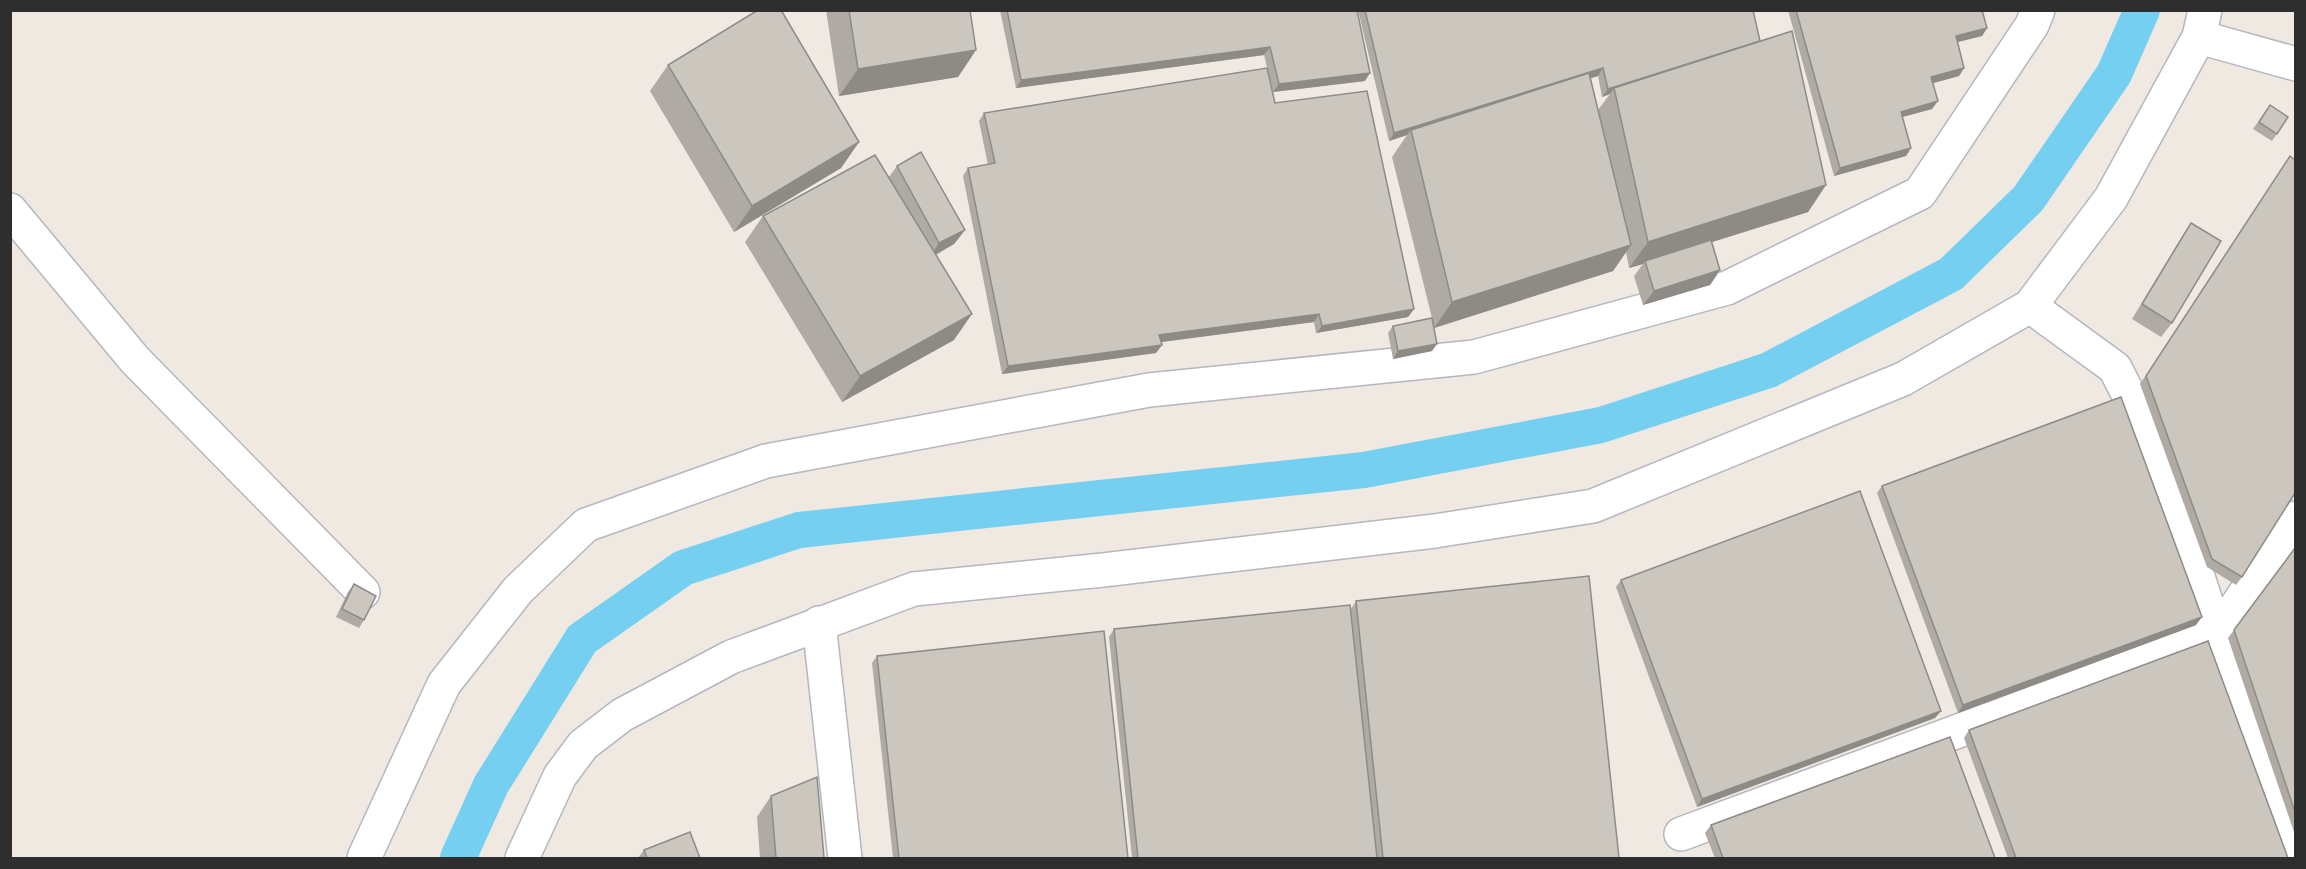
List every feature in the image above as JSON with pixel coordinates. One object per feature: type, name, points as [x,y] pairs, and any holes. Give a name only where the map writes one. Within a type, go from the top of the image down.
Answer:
[{"type":"lane","points":[[363,858],[444,684],[518,590],[586,525],[766,462],[1149,390],[1474,357],[1727,288],[1920,192],[2032,25],[2038,10]]},
{"type":"lane","points":[[522,858],[560,776],[591,739],[622,715],[731,657],[914,589],[1103,570],[1435,531],[1593,506],[1903,379],[2030,306],[2111,198],[2202,24],[2295,64]]},
{"type":"lane","points":[[10,210],[135,360],[363,592]]},
{"type":"lane","points":[[2030,306],[2115,368],[2156,448],[2291,858]]},
{"type":"lane","points":[[1681,834],[2217,635],[2295,518]]},
{"type":"lane","points":[[819,623],[845,858]]},
{"type":"building","points":[[758,10],[781,10],[859,142],[752,206],[668,65]]},
{"type":"building","points":[[849,10],[970,10],[976,50],[858,69]]},
{"type":"building","points":[[1007,10],[1357,10],[1370,73],[1279,84],[1270,47],[1021,80]]},
{"type":"building","points":[[1365,10],[1753,10],[1760,41],[1608,89],[1603,68],[1394,133]]},
{"type":"building","points":[[1796,10],[1982,10],[1987,28],[1956,36],[1964,68],[1931,77],[1938,101],[1901,112],[1911,148],[1840,168]]},
{"type":"building","points":[[1792,31],[1826,185],[1648,242],[1614,88]]},
{"type":"building","points":[[1267,68],[1275,103],[1367,91],[1414,309],[1322,326],[1319,314],[1159,335],[1162,345],[1008,366],[968,168],[995,163],[984,113]]},
{"type":"building","points":[[1589,73],[1631,245],[1452,302],[1411,130]]},
{"type":"building","points":[[2270,105],[2288,117],[2277,134],[2259,122]]},
{"type":"building","points":[[921,152],[965,230],[939,243],[897,166]]},
{"type":"building","points":[[875,155],[972,314],[860,376],[763,216]]},
{"type":"building","points":[[2290,156],[2295,160],[2295,493],[2242,577],[2212,559],[2146,376]]},
{"type":"building","points":[[2191,223],[2221,241],[2172,323],[2142,304]]},
{"type":"building","points":[[1711,240],[1720,270],[1654,291],[1645,261]]},
{"type":"building","points":[[1432,318],[1437,344],[1398,351],[1393,326]]},
{"type":"building","points":[[2121,397],[2202,617],[1963,705],[1882,486]]},
{"type":"building","points":[[1860,491],[1941,711],[1702,799],[1621,580]]},
{"type":"building","points":[[2295,548],[2295,812],[2234,630]]},
{"type":"building","points":[[1589,576],[1619,858],[1383,858],[1356,601]]},
{"type":"building","points":[[354,584],[376,596],[364,620],[342,609]]},
{"type":"building","points":[[1350,605],[1377,858],[1138,858],[1114,629]]},
{"type":"building","points":[[1104,631],[1128,858],[899,858],[877,656]]},
{"type":"building","points":[[2208,641],[2288,858],[2016,858],[1969,730]]},
{"type":"building","points":[[1950,737],[1995,858],[1723,858],[1711,825]]},
{"type":"building","points":[[817,777],[824,858],[776,858],[771,796]]},
{"type":"building","points":[[690,832],[700,858],[647,858],[644,850]]},
{"type":"waterway","points":[[458,858],[491,785],[582,639],[683,568],[799,530],[1364,470],[1601,425],[1769,370],[1951,274],[2028,199],[2114,74],[2142,10]]}]
